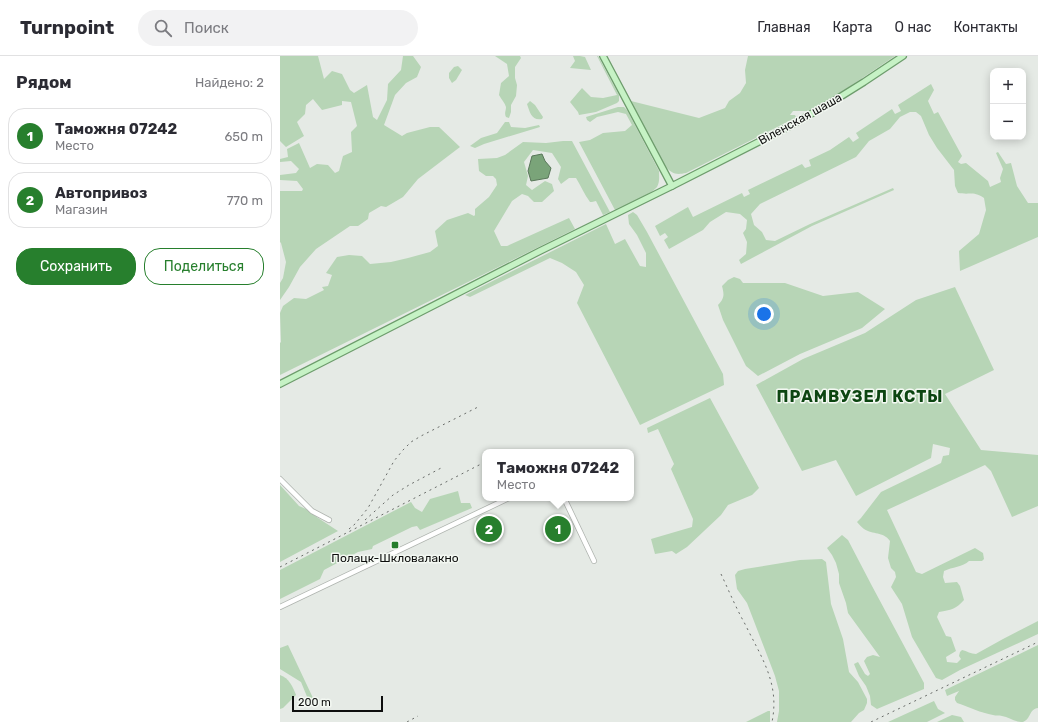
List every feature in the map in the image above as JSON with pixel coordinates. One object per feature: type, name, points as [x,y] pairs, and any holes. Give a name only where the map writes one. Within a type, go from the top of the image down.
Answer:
[{"type":"main road","points":[[603,56],[672,186]]},
{"type":"main road","name":"Віленская шаша","points":[[280,384],[540,251],[693,176],[812,114],[903,56]]},
{"type":"street","points":[[280,479],[312,511],[329,520]]},
{"type":"street","points":[[280,607],[503,501]]},
{"type":"street","points":[[565,501],[594,561]]},
{"type":"shaded area","points":[[280,56],[318,56],[324,79],[332,71],[342,74],[350,90],[354,93],[367,85],[373,117],[377,120],[387,100],[388,84],[401,70],[403,56],[413,56],[421,67],[417,77],[406,83],[395,95],[384,125],[402,136],[407,133],[430,127],[439,127],[460,147],[418,179],[403,197],[386,207],[381,206],[369,213],[368,219],[358,226],[350,226],[316,249],[300,267],[280,300],[280,283],[283,278],[286,262],[280,242],[280,191],[302,191],[303,189],[297,181],[280,180],[280,175],[296,173],[299,169],[291,161],[280,162],[280,159],[288,157],[287,149],[299,143],[310,168],[317,164],[328,165],[335,173],[339,171],[343,156],[352,152],[351,132],[357,126],[351,102],[342,101],[342,105],[322,110],[313,99],[306,105],[305,114],[297,122],[304,136],[286,147],[280,141]]},
{"type":"shaded area","points":[[495,56],[520,56],[521,58],[515,67],[515,78],[517,85],[516,96],[511,105],[509,118],[506,117],[506,107],[499,95],[501,83],[509,76],[507,64]]},
{"type":"shaded area","points":[[573,56],[585,57],[591,70],[570,68],[575,61]]},
{"type":"shaded area","points":[[597,56],[619,95],[619,101],[596,112],[579,115],[570,102],[582,88],[591,97],[603,98],[617,95]]},
{"type":"shaded area","points":[[748,56],[895,56],[831,99],[808,111],[793,111],[790,115],[795,115],[796,117],[793,119],[686,173],[677,174],[670,171],[665,166],[631,101],[699,118],[725,108],[729,101],[740,93],[746,83],[745,70]]},
{"type":"shaded area","points":[[458,66],[462,70],[456,80],[452,83],[449,78],[449,73],[454,67]]},
{"type":"shaded area","points":[[931,84],[934,90],[928,101],[934,114],[938,112],[962,156],[958,162],[961,164],[966,163],[988,181],[990,187],[1001,182],[1000,178],[1003,169],[996,153],[998,152],[1006,164],[1011,163],[1017,186],[1028,203],[1038,203],[1038,237],[960,271],[959,251],[979,234],[986,210],[984,198],[974,194],[958,193],[955,186],[954,170],[937,148],[929,135],[921,116],[916,112],[910,112],[900,117],[890,129],[869,141],[856,157],[760,204],[751,214],[754,225],[762,232],[766,240],[775,241],[893,188],[894,190],[812,226],[741,264],[739,260],[746,254],[747,242],[743,233],[746,229],[747,220],[740,214],[726,212],[710,222],[703,230],[669,249],[664,240],[668,237],[665,233],[660,236],[655,226],[688,207],[693,217],[742,193],[744,197],[750,194],[748,190],[802,164],[805,168],[811,166],[809,160],[830,150],[849,137],[853,142],[859,138],[856,133],[892,109],[895,114],[901,111],[898,105]]},
{"type":"shaded area","points":[[530,101],[535,105],[543,117],[542,119],[536,119],[532,116],[527,104]]},
{"type":"shaded area","points":[[618,107],[624,107],[627,110],[659,171],[659,179],[658,185],[654,190],[615,210],[579,142],[590,140],[603,133],[625,131],[632,125],[626,114],[618,112],[597,117],[590,122],[587,120],[586,117]]},
{"type":"shaded area","points":[[505,122],[509,122],[511,127],[525,128],[539,125],[540,127],[475,148],[470,146],[481,138],[497,133]]},
{"type":"shaded area","points":[[572,141],[610,212],[603,215],[596,201],[590,202],[576,178],[569,178],[561,184],[558,179],[561,167],[552,153],[533,150],[524,162],[528,176],[526,185],[532,190],[545,181],[552,184],[554,191],[542,202],[534,202],[528,196],[522,194],[512,201],[494,231],[501,246],[507,246],[569,218],[575,229],[280,375],[280,313],[283,306],[294,298],[306,299],[324,290],[322,287],[328,286],[332,275],[326,273],[337,257],[349,255],[362,256],[370,264],[391,262],[430,252],[438,246],[435,231],[447,220],[468,213],[474,216],[475,209],[489,197],[497,185],[496,179],[493,176],[486,176],[479,171],[478,159],[497,158],[505,155],[523,142],[546,143]]},
{"type":"shaded area","points":[[542,154],[545,161],[551,168],[548,178],[531,181],[528,171],[532,156]]},
{"type":"shaded area","points":[[633,212],[637,215],[647,232],[723,374],[724,385],[640,425],[577,303],[584,285],[576,272],[562,263],[550,258],[470,297],[465,295],[606,224],[615,244],[625,239],[640,266],[646,267],[646,253],[637,235],[629,224],[628,215]]},
{"type":"shaded area","points":[[734,277],[740,279],[743,283],[785,283],[823,296],[858,292],[885,309],[862,328],[800,354],[758,376],[746,366],[723,320],[718,305],[723,296],[722,286]]},
{"type":"shaded area","points":[[955,287],[994,370],[945,394],[981,450],[1038,455],[1038,506],[1012,517],[991,471],[985,465],[887,510],[916,572],[922,574],[975,548],[983,553],[984,559],[982,561],[969,561],[964,565],[944,571],[943,577],[945,583],[957,582],[960,586],[964,600],[953,609],[939,612],[937,617],[946,636],[951,637],[956,651],[946,657],[947,662],[957,663],[961,659],[959,656],[962,650],[976,654],[1038,621],[1038,634],[960,670],[942,680],[936,678],[912,637],[902,604],[891,587],[896,577],[888,558],[890,541],[881,534],[867,531],[857,522],[881,492],[941,463],[943,456],[949,455],[950,448],[933,444],[931,458],[856,496],[836,460],[802,471],[756,385],[803,359],[865,333],[916,300]]},
{"type":"shaded area","points":[[710,398],[759,488],[752,495],[728,505],[721,515],[687,547],[676,554],[672,551],[655,554],[651,539],[692,527],[693,519],[671,469],[674,464],[658,429],[648,433],[647,428]]},
{"type":"shaded area","points":[[280,485],[299,506],[306,509],[338,531],[280,562]]},
{"type":"shaded area","points":[[458,491],[461,503],[470,503],[472,508],[420,530],[417,526],[412,527],[373,546],[372,549],[358,552],[324,570],[320,579],[280,599],[280,570],[411,502],[415,508],[422,512],[430,499]]},
{"type":"shaded area","points":[[842,535],[848,540],[924,683],[924,689],[877,709],[871,705],[870,696],[866,686],[859,676],[854,664],[858,662],[865,674],[868,676],[870,674],[864,661],[867,657],[873,655],[880,657],[848,613],[839,583],[839,574],[836,563],[827,548]]},
{"type":"shaded area","points":[[822,559],[826,562],[831,604],[843,639],[849,672],[858,682],[867,699],[867,703],[864,710],[851,722],[777,722],[779,711],[779,691],[775,676],[747,603],[737,589],[735,575],[738,571],[745,569],[800,560]]},
{"type":"shaded area","points":[[288,645],[313,698],[306,703],[308,699],[301,682],[280,669],[280,648]]},
{"type":"shaded area","points":[[1038,645],[1038,708],[1033,710],[1026,721],[1020,722],[1005,717],[988,714],[957,703],[955,697],[959,691],[947,696],[945,690]]},
{"type":"shaded area","points":[[280,675],[283,676],[292,686],[296,695],[283,708],[280,709]]},
{"type":"shaded area","points":[[934,701],[938,709],[945,713],[927,722],[888,722]]},
{"type":"shaded area","points":[[770,711],[770,722],[746,722]]},
{"type":"shaded area","points":[[952,715],[961,717],[964,722],[937,722]]},
{"type":"railway","points":[[349,529],[368,508],[394,461],[411,442],[478,407]]},
{"type":"railway","points":[[280,567],[482,464]]},
{"type":"railway","points":[[365,520],[393,495],[443,467]]},
{"type":"railway","points":[[721,574],[768,671],[773,695],[774,708],[772,722]]},
{"type":"railway","points":[[871,722],[1038,642]]},
{"type":"railway","points":[[407,722],[418,716]]},
{"type":"place","name":"Автопривоз","points":[[489,529]]},
{"type":"place","name":"Таможня 07242","points":[[558,529]]},
{"type":"place","name":"Полацк-Шкловалакно","points":[[395,545]]},
{"type":"district","name":"ПРАМВУЗЕЛ КСТЫ","points":[[860,396]]}]
